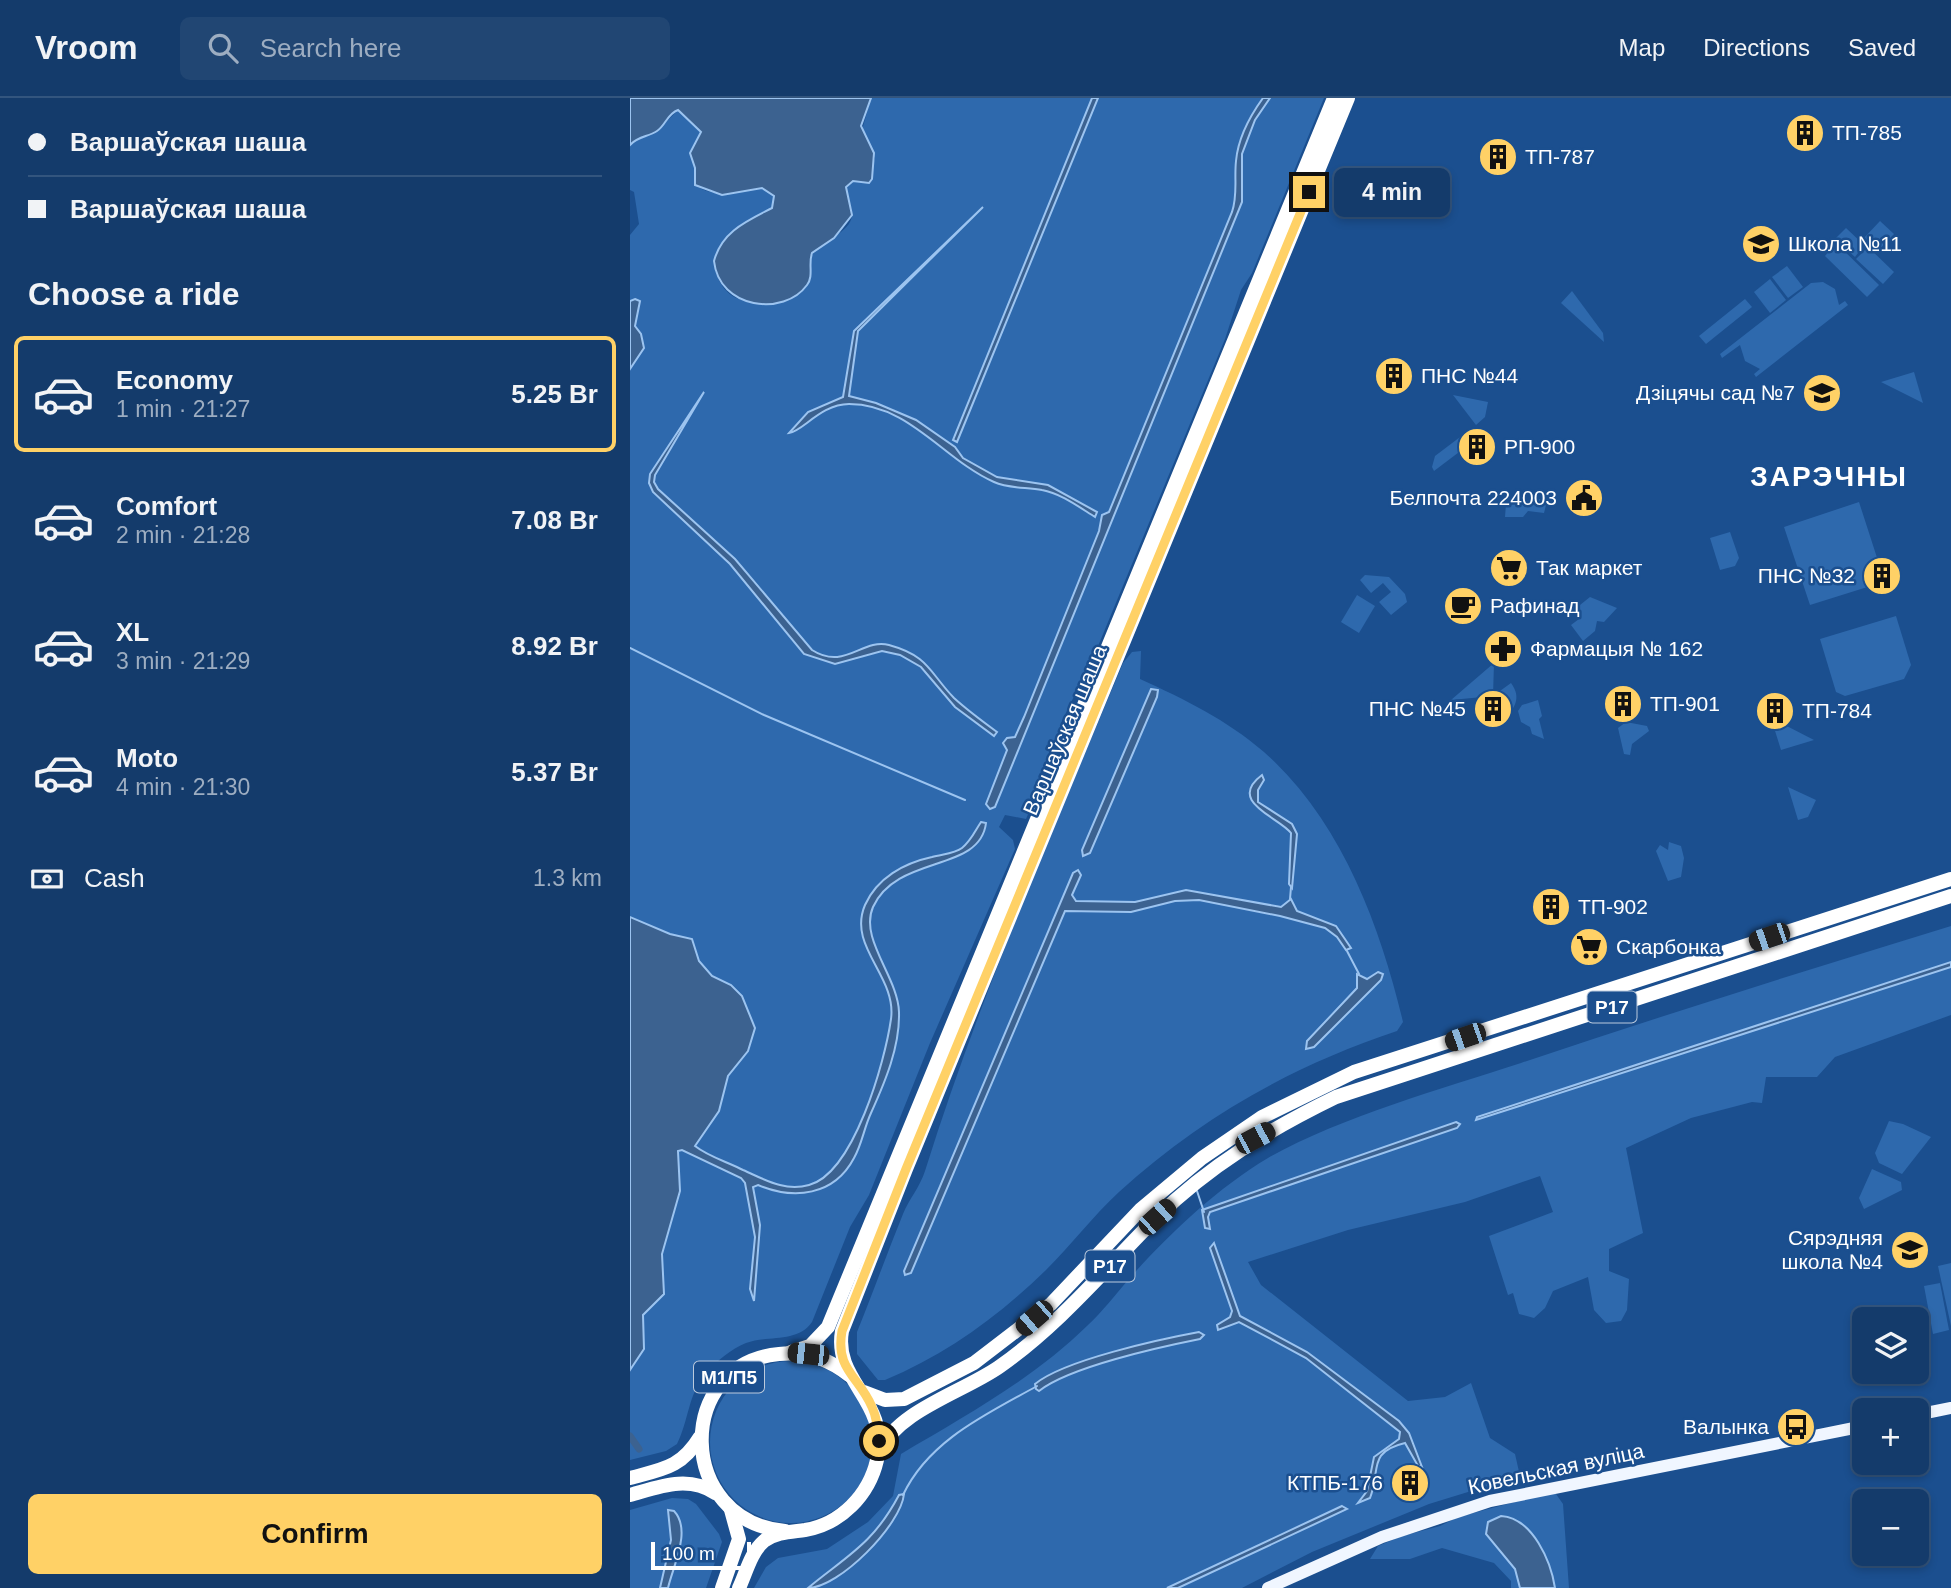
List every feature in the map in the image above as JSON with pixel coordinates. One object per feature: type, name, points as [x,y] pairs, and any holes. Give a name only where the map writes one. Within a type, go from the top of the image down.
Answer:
[{"type":"highway","name":"Варшаўская шаша","points":[[722,1588],[738,1539],[737,1525],[730,1509],[717,1493],[704,1466],[701,1436],[711,1399],[722,1383],[753,1360],[810,1346],[828,1327],[1334,98]]},
{"type":"highway","name":"Варшаўская шаша","points":[[739,1588],[757,1549],[772,1537],[816,1527],[841,1515],[865,1490],[878,1458],[877,1423],[864,1392],[853,1378],[839,1349],[842,1331],[911,1156],[1348,98]]},
{"type":"highway","name":"Р17","points":[[864,1392],[885,1400],[904,1399],[927,1390],[974,1363],[1051,1304],[1170,1182],[1233,1135],[1307,1093],[1354,1072],[1951,879]]},
{"type":"highway","name":"Р17","points":[[878,1458],[895,1427],[974,1383],[1020,1352],[1057,1321],[1177,1199],[1255,1138],[1336,1097],[1951,896]]},
{"type":"highway","name":"Варшаўская шаша","points":[[790,1352],[824,1359],[853,1378]]},
{"type":"highway","points":[[630,1478],[677,1464],[692,1451],[701,1436]]},
{"type":"highway","points":[[630,1495],[680,1483],[699,1484],[717,1493]]},
{"type":"highway","name":"Варшаўская шаша","points":[[730,1509],[758,1525],[789,1531]]},
{"type":"main road","points":[[1929,1412],[1951,1408]]},
{"type":"main road","name":"Ковельская вуліца","points":[[1268,1588],[1392,1533],[1490,1501],[1852,1428]]},
{"type":"shaded area","points":[[630,98],[871,98],[861,126],[874,153],[872,179],[869,183],[853,181],[846,187],[852,215],[834,238],[812,253],[809,281],[797,295],[783,302],[754,303],[727,289],[718,277],[714,261],[718,251],[729,234],[772,208],[774,196],[762,188],[722,195],[695,185],[695,168],[690,153],[701,132],[678,110],[671,114],[657,131],[630,145]]},
{"type":"shaded area","points":[[871,98],[1324,98],[1252,273],[1241,290],[1225,339],[1096,651],[1062,721],[1056,750],[1026,819],[1005,815],[999,827],[1013,840],[1015,849],[930,1043],[869,1195],[850,1227],[812,1322],[799,1333],[746,1343],[724,1356],[700,1381],[677,1444],[666,1451],[630,1460],[630,369],[644,348],[641,334],[635,326],[640,304],[637,299],[630,301],[630,235],[639,224],[634,192],[630,190],[630,145],[638,138],[656,132],[678,110],[701,132],[690,153],[695,168],[695,185],[717,193],[755,188],[771,192],[775,201],[772,206],[730,234],[714,266],[718,279],[731,295],[749,301],[783,298],[805,289],[812,253],[847,227],[852,211],[846,187],[853,181],[867,183],[875,158],[862,130]]},
{"type":"shaded area","points":[[1092,98],[1098,98],[957,442],[953,440]]},
{"type":"shaded area","points":[[1263,98],[1270,98],[1255,120],[1242,154],[1242,202],[995,807],[990,809],[986,804],[1007,750],[1003,743],[1007,738],[1015,737],[1024,717],[1099,531],[1102,515],[1109,512],[1232,212],[1239,144],[1249,120]]},
{"type":"shaded area","points":[[983,207],[858,331],[849,396],[876,403],[916,420],[955,447],[963,458],[997,477],[1048,485],[1097,512],[1095,517],[1056,494],[994,482],[959,461],[908,423],[870,406],[849,404],[830,408],[789,433],[808,412],[843,397],[854,331]]},
{"type":"shaded area","points":[[1880,221],[1894,234],[1878,251],[1864,238]]},
{"type":"shaded area","points":[[1846,228],[1864,245],[1855,257],[1835,239]]},
{"type":"shaded area","points":[[1836,243],[1879,285],[1867,297],[1825,256]]},
{"type":"shaded area","points":[[1868,247],[1894,272],[1883,284],[1856,259]]},
{"type":"shaded area","points":[[1787,266],[1803,287],[1788,298],[1772,277]]},
{"type":"shaded area","points":[[1770,279],[1786,300],[1770,313],[1754,292]]},
{"type":"shaded area","points":[[1823,282],[1835,289],[1839,305],[1845,301],[1848,305],[1756,377],[1754,374],[1760,369],[1745,361],[1740,345],[1722,358],[1720,354],[1811,283]]},
{"type":"shaded area","points":[[1572,291],[1603,333],[1604,342],[1561,303]]},
{"type":"shaded area","points":[[1745,299],[1752,307],[1706,344],[1699,336]]},
{"type":"shaded area","points":[[630,301],[640,301],[635,326],[641,334],[644,348],[630,369]]},
{"type":"shaded area","points":[[1914,372],[1923,403],[1881,382]]},
{"type":"shaded area","points":[[704,392],[655,475],[654,482],[658,489],[735,559],[812,650],[834,657],[879,644],[913,654],[954,698],[997,732],[994,736],[955,707],[921,667],[900,655],[882,651],[835,664],[804,654],[730,564],[653,492],[649,483],[650,474]]},
{"type":"shaded area","points":[[1453,395],[1488,402],[1485,417],[1476,425]]},
{"type":"shaded area","points":[[1472,428],[1479,437],[1434,471],[1432,467],[1435,456]]},
{"type":"shaded area","points":[[1534,498],[1547,501],[1544,513],[1528,511],[1523,517],[1505,517],[1506,504],[1519,504]]},
{"type":"shaded area","points":[[1859,502],[1881,570],[1875,573],[1877,584],[1810,605],[1784,527]]},
{"type":"shaded area","points":[[1730,532],[1739,558],[1735,566],[1720,570],[1710,538]]},
{"type":"shaded area","points":[[1365,575],[1389,577],[1405,594],[1407,602],[1391,615],[1379,602],[1391,592],[1383,583],[1371,593],[1360,580]]},
{"type":"shaded area","points":[[1357,595],[1375,606],[1359,633],[1341,622]]},
{"type":"shaded area","points":[[1590,597],[1617,608],[1604,622],[1597,621],[1595,631],[1583,641],[1571,625],[1579,619],[1580,605]]},
{"type":"shaded area","points":[[1896,616],[1911,665],[1904,679],[1845,696],[1836,692],[1820,639]]},
{"type":"shaded area","points":[[1141,651],[1140,679],[1205,711],[1250,740],[1291,779],[1315,809],[1354,876],[1369,912],[1394,985],[1403,1022],[1397,1031],[1284,1078],[1215,1118],[1150,1165],[1119,1192],[1046,1270],[991,1318],[929,1359],[885,1380],[878,1380],[857,1354],[857,1332],[903,1214],[923,1177],[969,1042],[1044,852],[1123,663],[1132,652]]},
{"type":"shaded area","points":[[1494,663],[1493,696],[1451,700]]},
{"type":"shaded area","points":[[1511,683],[1514,688],[1515,703],[1502,720],[1493,716],[1503,707],[1493,696]]},
{"type":"shaded area","points":[[1151,689],[1158,690],[1157,697],[1090,853],[1083,856],[1082,850]]},
{"type":"shaded area","points":[[1538,700],[1544,739],[1532,734],[1530,727],[1521,722],[1518,711],[1522,705]]},
{"type":"shaded area","points":[[1771,718],[1814,740],[1781,750]]},
{"type":"shaded area","points":[[1626,722],[1647,726],[1649,731],[1632,744],[1630,755],[1624,754],[1618,728]]},
{"type":"shaded area","points":[[1262,775],[1264,780],[1258,790],[1258,802],[1292,824],[1297,834],[1292,888],[1289,884],[1291,833],[1252,801],[1252,785]]},
{"type":"shaded area","points":[[1788,787],[1816,800],[1808,817],[1798,820]]},
{"type":"shaded area","points":[[981,822],[986,823],[980,839],[969,850],[900,879],[885,890],[873,907],[871,932],[893,985],[899,1012],[891,1064],[857,1153],[846,1171],[836,1180],[824,1187],[799,1193],[772,1190],[758,1185],[753,1187],[760,1225],[754,1301],[750,1289],[755,1237],[745,1183],[741,1178],[682,1150],[678,1151],[680,1191],[662,1254],[664,1294],[643,1315],[644,1349],[630,1370],[630,917],[670,934],[692,939],[699,961],[712,976],[731,985],[742,996],[755,1028],[748,1051],[728,1076],[719,1111],[695,1146],[774,1184],[791,1187],[809,1185],[825,1176],[840,1160],[853,1138],[865,1113],[888,1038],[891,1003],[862,934],[861,920],[865,905],[877,887],[893,873],[922,860],[962,848]]},
{"type":"shaded area","points":[[1669,842],[1681,846],[1684,858],[1681,877],[1668,881],[1656,851],[1660,845],[1668,850]]},
{"type":"shaded area","points":[[1078,870],[1081,875],[1072,895],[1076,901],[1135,902],[1186,890],[1281,907],[1291,899],[1297,911],[1336,926],[1351,948],[1346,950],[1337,937],[1325,928],[1199,900],[1175,901],[1131,912],[1065,911],[911,1273],[905,1275],[904,1271],[1073,873]]},
{"type":"shaded area","points":[[1951,926],[1951,1015],[1835,1057],[1817,1077],[1766,1077],[1762,1103],[1752,1102],[1691,1118],[1626,1148],[1643,1233],[1609,1249],[1609,1271],[1629,1279],[1627,1310],[1621,1321],[1606,1323],[1594,1310],[1588,1277],[1553,1291],[1545,1308],[1534,1318],[1519,1314],[1513,1293],[1508,1295],[1489,1236],[1553,1212],[1540,1176],[1465,1202],[1348,1230],[1248,1262],[1261,1285],[1408,1401],[1445,1397],[1471,1383],[1490,1438],[1515,1454],[1520,1476],[1429,1504],[1312,1552],[1242,1588],[754,1588],[766,1567],[778,1558],[827,1549],[868,1522],[893,1496],[901,1454],[999,1395],[1045,1362],[1093,1320],[1176,1230],[1230,1184],[1268,1158],[1296,1143],[1392,1105]]},
{"type":"shaded area","points":[[1951,962],[1951,967],[1476,1120],[1477,1117]]},
{"type":"shaded area","points":[[1378,972],[1383,974],[1381,980],[1314,1047],[1306,1049],[1307,1041],[1357,988],[1357,974],[1367,979]]},
{"type":"shaded area","points":[[1889,1121],[1903,1124],[1931,1137],[1902,1174],[1879,1163],[1875,1153]]},
{"type":"shaded area","points":[[1456,1122],[1460,1124],[1457,1128],[1210,1212],[1210,1229],[1205,1228],[1202,1210]]},
{"type":"shaded area","points":[[1872,1169],[1901,1182],[1902,1190],[1864,1209],[1859,1198]]},
{"type":"shaded area","points":[[1214,1243],[1240,1316],[1307,1352],[1399,1421],[1409,1433],[1422,1467],[1418,1466],[1405,1443],[1385,1451],[1377,1463],[1370,1498],[1358,1503],[1367,1491],[1374,1457],[1399,1439],[1400,1432],[1306,1358],[1239,1322],[1218,1330],[1217,1325],[1230,1317],[1232,1311],[1210,1248]]},
{"type":"shaded area","points":[[1951,1263],[1951,1326],[1938,1266]]},
{"type":"shaded area","points":[[1940,1283],[1949,1330],[1933,1334],[1924,1286]]},
{"type":"shaded area","points":[[1199,1332],[1204,1335],[1200,1339],[1093,1366],[1053,1382],[1039,1391],[1036,1389],[1035,1384],[1049,1375],[1090,1359]]},
{"type":"shaded area","points":[[791,1361],[822,1368],[848,1385],[865,1411],[872,1442],[865,1473],[848,1499],[822,1516],[791,1523],[760,1516],[734,1499],[717,1473],[710,1442],[717,1411],[734,1385],[760,1368]]},
{"type":"shaded area","points":[[904,1494],[892,1522],[866,1553],[836,1578],[808,1588],[869,1537],[899,1495]]},
{"type":"shaded area","points":[[1545,1494],[1556,1494],[1563,1504],[1569,1588],[1511,1588],[1511,1581],[1494,1563],[1442,1548],[1410,1559],[1370,1559],[1378,1546],[1402,1536],[1440,1526],[1458,1517]]},
{"type":"shaded area","points":[[672,1498],[688,1499],[696,1504],[719,1534],[722,1542],[706,1588],[630,1588],[630,1510]]},
{"type":"shaded area","points":[[1342,1506],[1347,1509],[1178,1588],[1167,1588]]},
{"type":"shaded area","points":[[668,1510],[674,1511],[679,1519],[681,1538],[668,1588],[660,1588],[671,1540]]},
{"type":"shaded area","points":[[1501,1516],[1522,1524],[1539,1543],[1555,1588],[1520,1588],[1515,1569],[1486,1534],[1488,1522]]},
{"type":"waterway","points":[[630,648],[764,715],[965,800]]},
{"type":"waterway","points":[[1290,899],[1291,887]]},
{"type":"waterway","points":[[1347,951],[1359,974]]},
{"type":"waterway","points":[[1197,1191],[1204,1212]]},
{"type":"waterway","points":[[903,1495],[928,1459],[961,1430],[1037,1386]]},
{"type":"waterway","points":[[630,1436],[639,1449]]},
{"type":"place","name":"ТП-785","points":[[1805,133]]},
{"type":"place","name":"ТП-787","points":[[1498,157]]},
{"type":"place","name":"Школа №11","points":[[1761,244]]},
{"type":"place","name":"ПНС №44","points":[[1394,376]]},
{"type":"place","name":"Дзіцячы сад №7","points":[[1822,393]]},
{"type":"place","name":"РП-900","points":[[1477,447]]},
{"type":"place","name":"Белпочта 224003","points":[[1584,498]]},
{"type":"place","name":"Так маркет","points":[[1509,568]]},
{"type":"place","name":"ПНС №32","points":[[1882,576]]},
{"type":"place","name":"Рафинад","points":[[1463,606]]},
{"type":"place","name":"Фармацыя № 162","points":[[1503,649]]},
{"type":"place","name":"ТП-901","points":[[1623,704]]},
{"type":"place","name":"ПНС №45","points":[[1493,709]]},
{"type":"place","name":"ТП-784","points":[[1775,711]]},
{"type":"place","name":"ТП-902","points":[[1551,907]]},
{"type":"place","name":"Скарбонка","points":[[1589,947]]},
{"type":"place","name":"Сярэдняя школа №4","points":[[1910,1250]]},
{"type":"place","name":"Валынка","points":[[1796,1427]]},
{"type":"place","name":"КТПБ-176","points":[[1410,1483]]},
{"type":"district","name":"ЗАРЭЧНЫ","points":[[1829,476]]},
{"type":"route","points":[[879,1441],[872,1407],[843,1362],[839,1349],[842,1331],[906,1169],[1309,192]]}]
